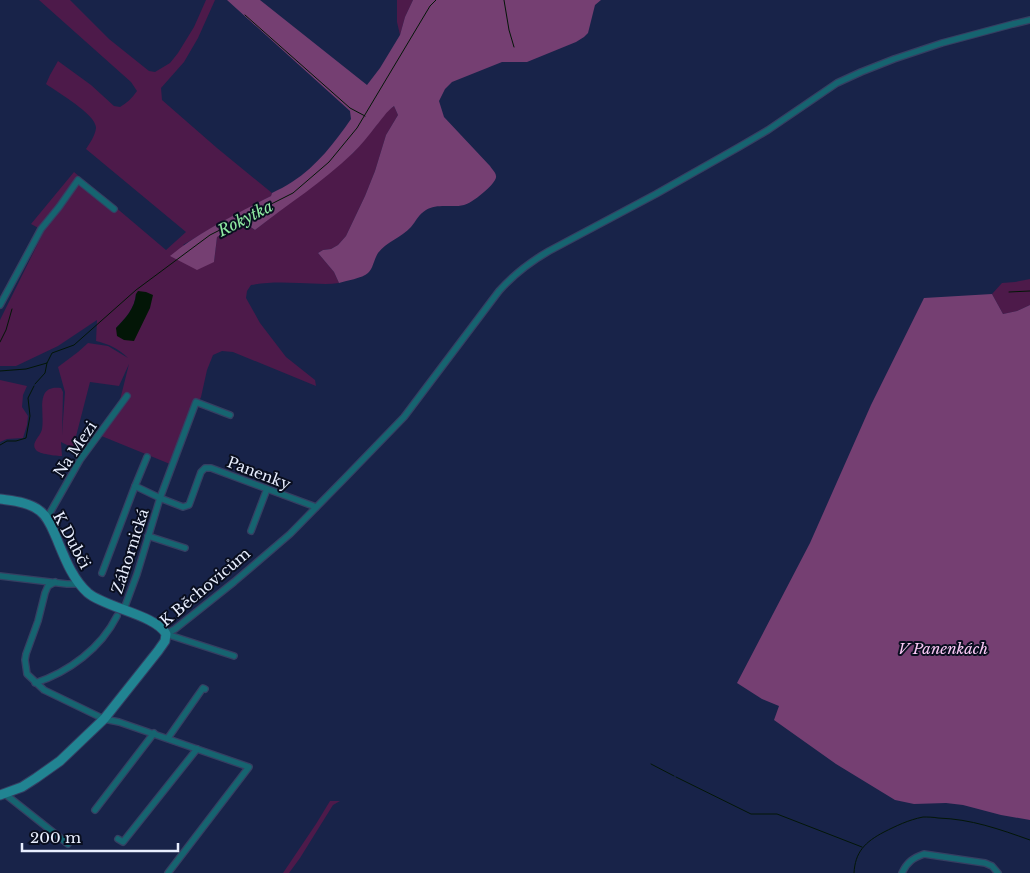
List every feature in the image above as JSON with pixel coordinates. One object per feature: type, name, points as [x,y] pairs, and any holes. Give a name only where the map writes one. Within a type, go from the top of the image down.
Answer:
[{"type":"street","name":"K Běchovicům","points":[[3,795],[22,787],[60,761],[104,719],[158,651],[165,641],[166,634],[234,582],[290,534],[404,417],[499,290],[533,261],[739,147],[776,125],[837,83],[894,59],[942,43],[1030,20]]},
{"type":"street","points":[[0,305],[41,229],[78,180],[114,209]]},
{"type":"street","name":"Na Mezi","points":[[47,518],[80,460],[128,396]]},
{"type":"street","points":[[160,498],[196,402],[230,415]]},
{"type":"street","name":"Záhornická","points":[[102,573],[134,486],[147,457]]},
{"type":"street","name":"Panenky","points":[[160,498],[183,507],[189,505],[201,472],[205,468],[211,468],[316,507]]},
{"type":"street","name":"Záhornická","points":[[35,683],[64,670],[85,656],[111,628],[121,612],[136,574],[160,498],[134,486]]},
{"type":"street","points":[[250,531],[267,489]]},
{"type":"street","name":"K Dubči","points":[[0,499],[23,503],[41,511],[47,518],[68,564],[80,584],[89,594],[121,612],[156,624],[166,634]]},
{"type":"street","points":[[148,536],[184,548]]},
{"type":"street","points":[[0,576],[80,584]]},
{"type":"street","points":[[55,582],[48,586],[45,593],[25,660],[26,674],[35,683],[44,690],[104,719],[154,733],[250,767],[168,873]]},
{"type":"street","points":[[166,634],[234,656]]},
{"type":"street","points":[[168,738],[203,688],[206,689]]},
{"type":"street","points":[[95,810],[154,733]]},
{"type":"street","points":[[118,839],[123,842],[197,749]]},
{"type":"street","points":[[3,795],[68,844]]},
{"type":"street","points":[[902,873],[907,864],[915,857],[924,854],[985,863],[992,866],[998,873]]},
{"type":"shaded area","points":[[39,0],[70,0],[109,39],[149,71],[155,72],[170,63],[178,53],[194,27],[206,0],[215,0],[198,38],[184,62],[161,88],[162,100],[272,193],[271,196],[183,245],[214,262],[217,237],[237,226],[248,225],[255,230],[353,153],[386,112],[394,106],[398,115],[386,135],[375,171],[346,236],[338,245],[318,253],[334,272],[339,283],[263,283],[251,285],[247,291],[246,298],[260,323],[286,357],[315,380],[316,386],[233,352],[222,351],[213,355],[207,370],[201,397],[170,464],[99,435],[119,404],[129,364],[119,386],[90,382],[73,448],[61,442],[62,456],[40,453],[34,447],[42,429],[42,401],[47,390],[53,388],[61,388],[63,392],[62,435],[65,392],[58,367],[88,343],[108,346],[128,358],[114,347],[96,341],[97,320],[58,346],[16,366],[0,366],[0,320],[44,231],[31,224],[74,172],[166,250],[186,232],[86,149],[95,134],[95,123],[84,110],[46,84],[58,61],[91,85],[114,106],[120,107],[137,91],[131,82]],"holes":[[[136,294],[150,308],[116,328],[132,309]]]},
{"type":"shaded area","points":[[397,0],[413,0],[405,17],[400,35],[397,22]]},
{"type":"shaded area","points":[[1030,279],[1030,305],[1017,311],[1003,314],[992,294],[1002,283]]},
{"type":"shaded area","points":[[138,291],[153,295],[150,308],[134,341],[124,340],[117,336],[116,328],[132,309]]},
{"type":"shaded area","points":[[0,380],[27,386],[23,395],[22,407],[28,416],[23,438],[7,439],[0,442]]},
{"type":"shaded area","points":[[330,801],[340,801],[333,805],[289,873],[283,873],[316,824]]},
{"type":"green space","points":[[227,0],[260,0],[367,85],[400,35],[405,17],[413,0],[601,0],[595,5],[588,33],[576,42],[527,62],[502,62],[452,82],[445,89],[439,101],[444,117],[490,166],[496,176],[493,183],[467,204],[440,206],[426,210],[407,231],[382,249],[366,275],[339,283],[334,272],[318,253],[338,245],[346,236],[375,171],[386,135],[398,115],[394,106],[342,164],[255,230],[248,225],[237,226],[217,237],[214,262],[197,270],[170,256],[206,231],[271,196],[272,193],[301,176],[325,153],[351,119],[350,111]]},
{"type":"green space","name":"V Panenkách","points":[[992,294],[1003,314],[1017,311],[1030,305],[1030,820],[963,805],[946,803],[914,804],[895,800],[836,764],[774,720],[779,706],[762,699],[737,683],[810,543],[871,405],[924,298]]},
{"type":"waterway","name":"Rokytka","points":[[0,371],[26,369],[47,363],[52,353],[74,345],[136,290],[210,235],[293,193],[329,162],[357,128],[430,6],[436,0]]},
{"type":"waterway","points":[[504,0],[514,47]]},
{"type":"waterway","points":[[245,15],[350,108],[365,116]]},
{"type":"waterway","points":[[1009,292],[1030,291]]},
{"type":"waterway","points":[[0,342],[6,330],[12,309]]},
{"type":"waterway","points":[[35,384],[45,373],[47,363]]},
{"type":"waterway","points":[[0,445],[7,441],[26,438],[30,416],[28,398],[34,386]]},
{"type":"waterway","points":[[651,764],[674,776]]},
{"type":"waterway","points":[[676,777],[751,814],[777,814],[862,847]]},
{"type":"waterway","points":[[854,873],[856,859],[866,844],[898,825],[923,817],[973,822],[1030,840]]}]
